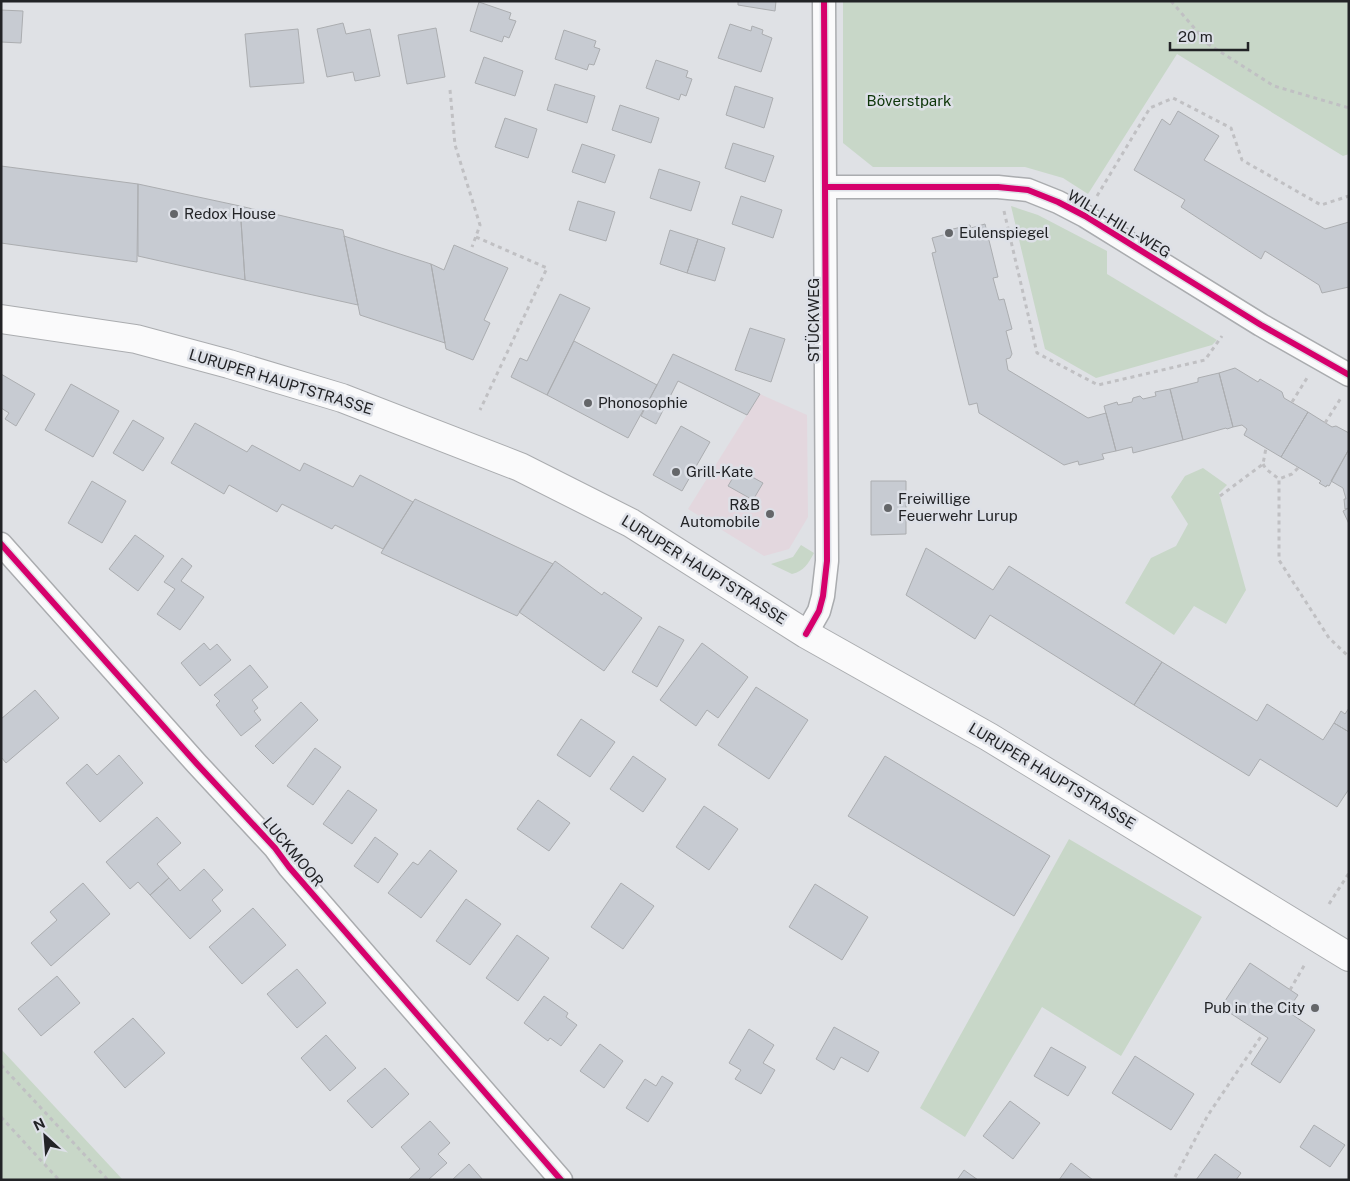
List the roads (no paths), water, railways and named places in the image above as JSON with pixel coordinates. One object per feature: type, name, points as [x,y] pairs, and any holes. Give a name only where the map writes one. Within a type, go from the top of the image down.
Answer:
[{"type":"main road","name":"LURUPER HAUPTSTRASSE","points":[[1,319],[136,339],[229,364],[342,398],[520,467],[631,523],[806,634],[989,737],[1349,956]]},
{"type":"street","name":"STÜCKWEG","points":[[806,634],[819,611],[823,596],[827,561],[824,1]]},
{"type":"street","name":"WILLI-HILL-WEG","points":[[826,187],[998,187],[1028,190],[1058,202],[1085,216],[1261,325],[1347,373]]},
{"type":"street","name":"LUCKMOOR","points":[[1,544],[197,764],[275,848],[289,868],[388,983],[561,1180]]},
{"type":"place","name":"Redox House","points":[[174,214]]},
{"type":"place","name":"Eulenspiegel","points":[[949,233]]},
{"type":"place","name":"Phonosophie","points":[[588,403]]},
{"type":"place","name":"Grill-Kate","points":[[676,472]]},
{"type":"place","name":"Freiwillige Feuerwehr Lurup","points":[[888,508]]},
{"type":"place","name":"R&B Automobile","points":[[770,514]]},
{"type":"place","name":"Pub in the City","points":[[1315,1008]]},
{"type":"park label","name":"Böverstpark","points":[[909,101]]}]
